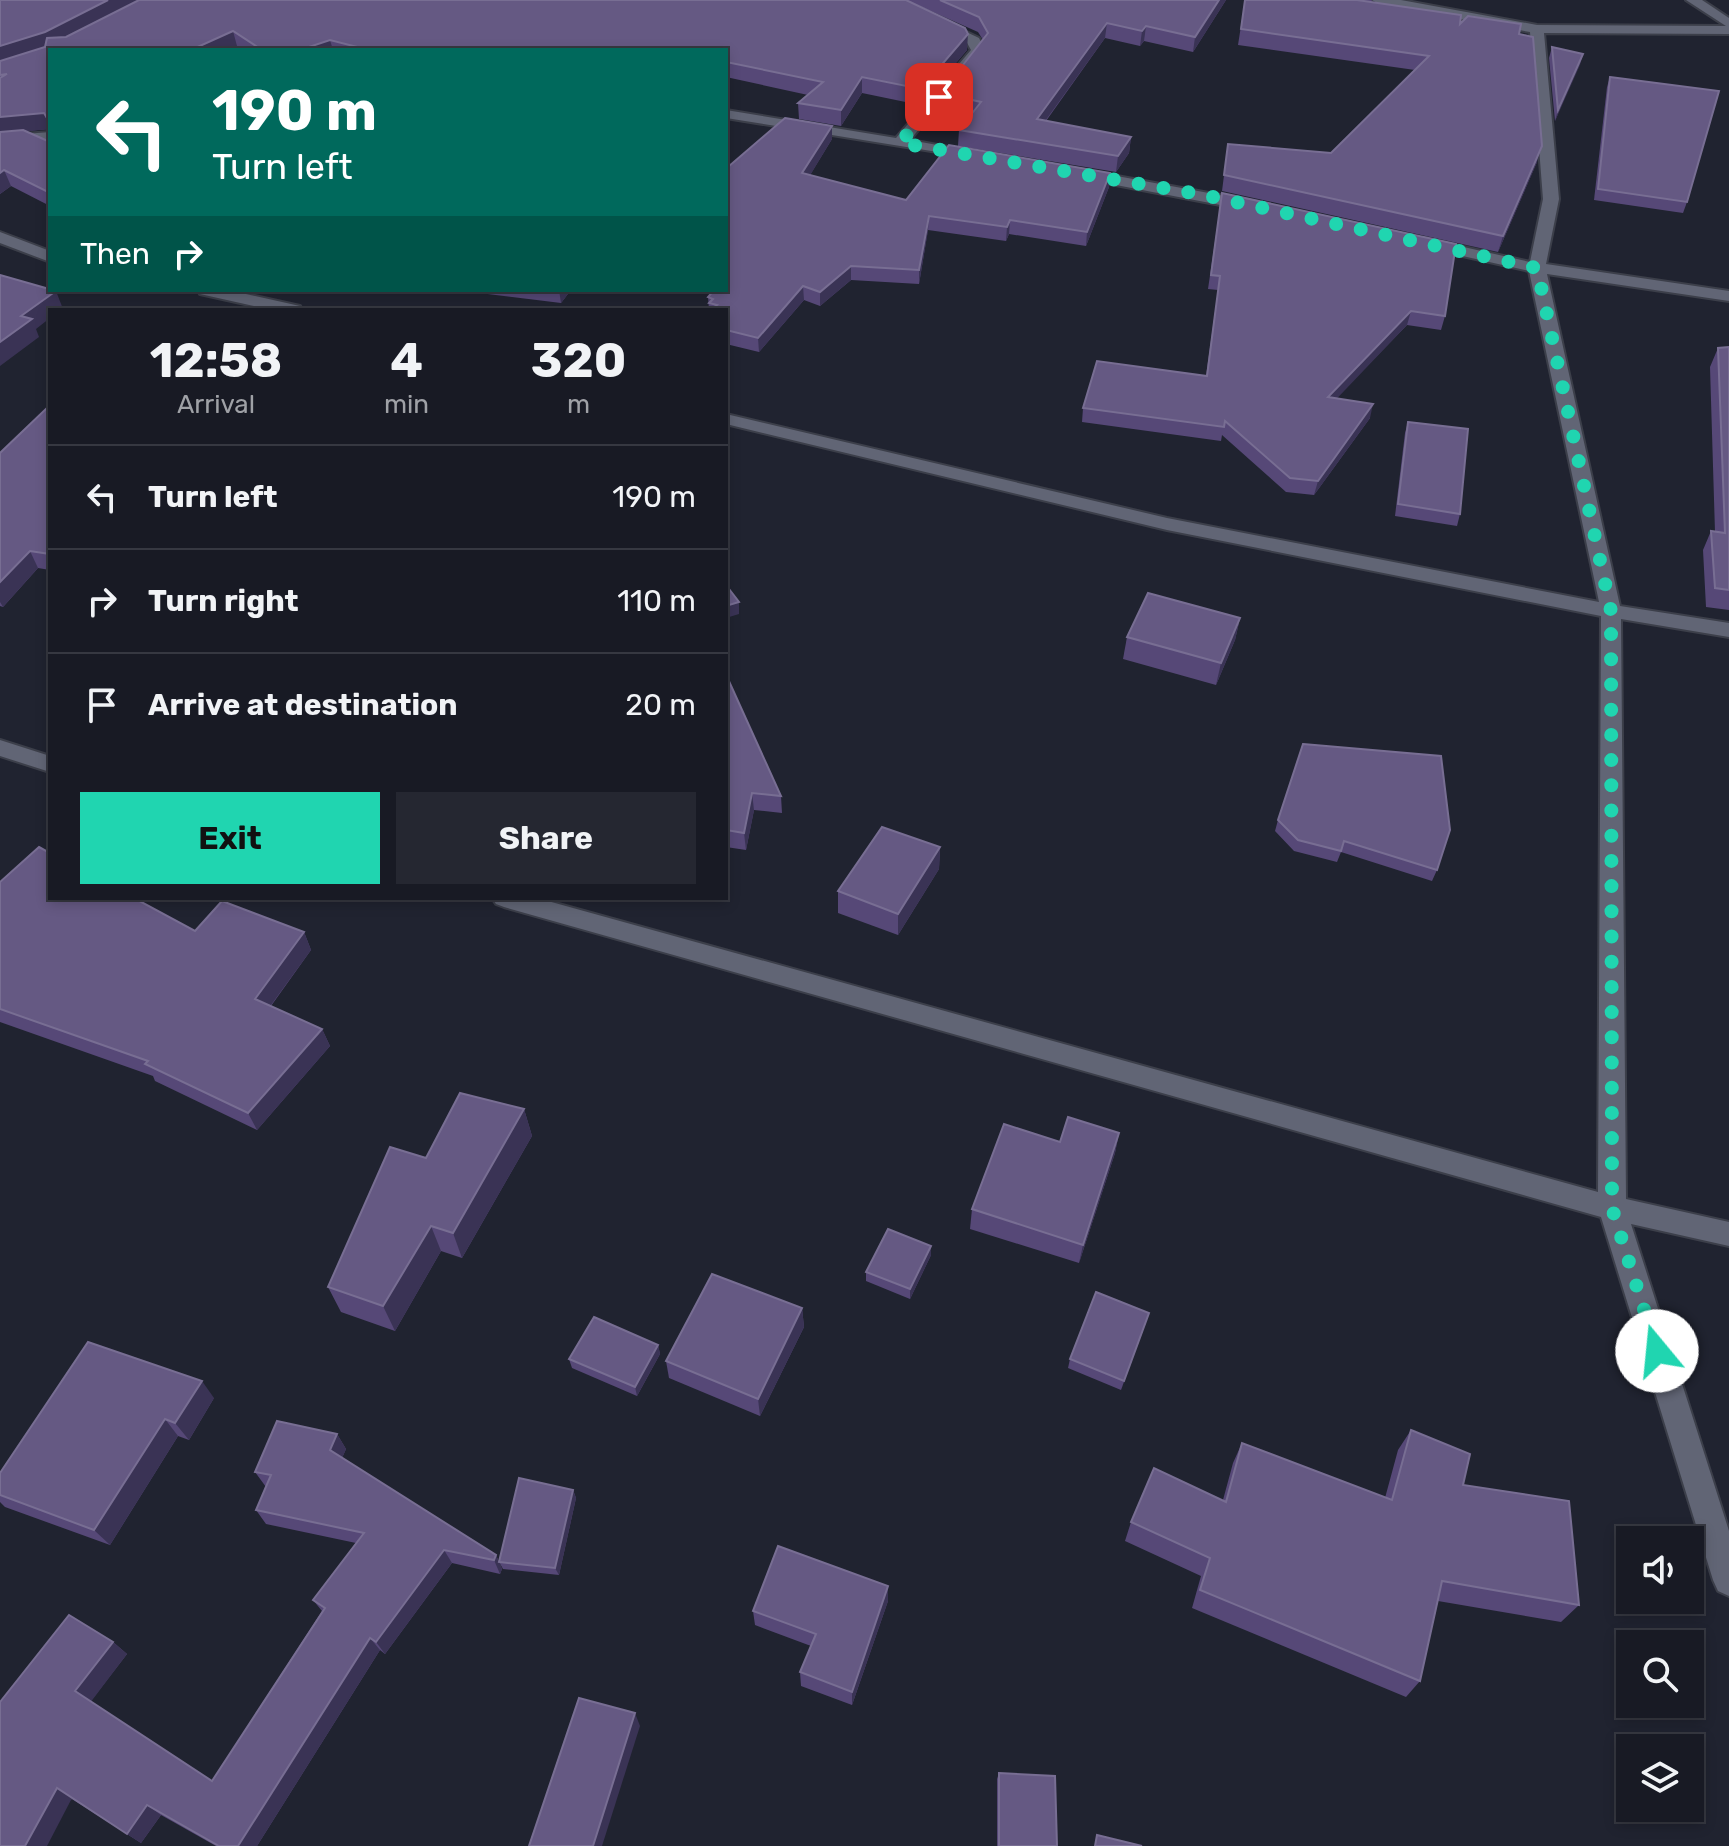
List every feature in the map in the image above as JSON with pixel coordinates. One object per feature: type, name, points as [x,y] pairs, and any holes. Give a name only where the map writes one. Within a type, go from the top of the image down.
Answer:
[{"type":"street","points":[[888,0],[972,38],[978,50],[900,143]]},
{"type":"street","points":[[1379,0],[1537,29],[1729,30]]},
{"type":"street","points":[[1693,0],[1729,24]]},
{"type":"street","points":[[1537,29],[1551,199],[1537,268],[1611,611],[1612,1208],[1729,1580]]},
{"type":"street","points":[[728,114],[994,159]]},
{"type":"street","points":[[0,141],[48,136]]},
{"type":"street","points":[[1057,170],[1276,211]]},
{"type":"street","points":[[0,237],[48,256]]},
{"type":"street","points":[[1414,241],[1537,268],[1729,296]]},
{"type":"street","points":[[215,292],[285,308]]},
{"type":"street","points":[[728,419],[1167,524],[1611,611],[1729,630]]},
{"type":"street","points":[[0,748],[48,763]]},
{"type":"street","points":[[511,900],[1612,1208],[1729,1234]]},
{"type":"building","points":[[0,0],[108,0],[45,32],[0,46]]},
{"type":"building","points":[[139,0],[906,0],[965,28],[968,34],[921,89],[862,77],[841,110],[798,103],[823,82],[728,62],[728,48],[361,48],[330,40],[306,48],[259,48],[233,31],[195,48],[48,48],[48,118],[44,113],[0,117],[0,78],[7,74],[0,75],[0,61],[45,47],[47,38],[66,37]]},
{"type":"building","points":[[940,0],[1219,0],[1195,37],[1146,26],[1142,31],[1107,23],[1037,119],[1131,137],[1118,156],[959,130],[981,102],[941,93],[988,33],[979,17]]},
{"type":"building","points":[[1245,0],[1357,0],[1461,15],[1460,24],[1468,16],[1521,24],[1519,34],[1533,37],[1542,146],[1503,236],[1224,175],[1228,144],[1331,153],[1429,56],[1241,29]]},
{"type":"building","points":[[1552,47],[1583,54],[1558,110]]},
{"type":"building","points":[[1610,77],[1719,91],[1687,202],[1598,189]]},
{"type":"building","points":[[785,118],[832,126],[802,173],[906,200],[949,145],[1110,173],[1087,232],[1010,220],[1007,227],[929,216],[919,270],[851,266],[820,292],[803,286],[758,338],[728,330],[728,308],[713,308],[717,305],[709,303],[713,299],[708,297],[712,292],[728,292],[728,167]]},
{"type":"building","points":[[23,130],[48,141],[48,190],[4,170],[0,173],[0,132]]},
{"type":"building","points":[[1222,193],[1456,244],[1445,316],[1411,311],[1328,397],[1373,404],[1318,481],[1290,478],[1225,421],[1224,427],[1083,408],[1097,361],[1207,376],[1220,276],[1211,275]]},
{"type":"building","points":[[0,275],[55,292],[21,316],[32,319],[0,342]]},
{"type":"building","points":[[1729,347],[1729,590],[1715,588],[1711,531],[1725,533],[1718,348]]},
{"type":"building","points":[[48,407],[48,554],[30,551],[0,582],[0,453]]},
{"type":"building","points":[[1408,422],[1468,429],[1460,514],[1398,504]]},
{"type":"building","points":[[728,588],[739,602],[728,605]]},
{"type":"building","points":[[1148,593],[1240,618],[1221,663],[1127,637]]},
{"type":"building","points":[[728,679],[781,796],[752,793],[744,833],[728,830]]},
{"type":"building","points":[[1303,744],[1441,756],[1450,830],[1437,870],[1344,841],[1341,851],[1298,840],[1278,820]]},
{"type":"building","points":[[882,827],[940,847],[898,914],[838,891]]},
{"type":"building","points":[[39,847],[48,852],[48,900],[138,900],[195,931],[222,901],[304,932],[255,999],[322,1029],[248,1113],[145,1064],[148,1061],[0,1009],[0,882]]},
{"type":"building","points":[[460,1093],[524,1109],[453,1233],[431,1226],[383,1306],[328,1287],[390,1147],[426,1158]]},
{"type":"building","points":[[1068,1117],[1119,1133],[1083,1245],[972,1209],[1004,1124],[1060,1142]]},
{"type":"building","points":[[888,1229],[931,1246],[910,1289],[866,1272]]},
{"type":"building","points":[[712,1274],[802,1308],[758,1399],[666,1361]]},
{"type":"building","points":[[1096,1292],[1149,1313],[1124,1381],[1070,1359]]},
{"type":"building","points":[[594,1317],[658,1345],[635,1387],[569,1359]]},
{"type":"building","points":[[88,1342],[202,1381],[175,1423],[165,1419],[94,1530],[0,1495],[0,1473]]},
{"type":"building","points":[[277,1421],[337,1434],[330,1450],[496,1555],[494,1560],[444,1550],[376,1642],[370,1638],[238,1846],[219,1846],[147,1805],[127,1834],[57,1788],[25,1846],[0,1846],[0,1702],[69,1615],[113,1642],[75,1691],[212,1781],[325,1608],[313,1600],[364,1533],[256,1510],[271,1475],[255,1472]]},
{"type":"building","points":[[1411,1430],[1470,1454],[1463,1485],[1569,1501],[1579,1605],[1442,1581],[1420,1681],[1200,1590],[1210,1558],[1131,1522],[1154,1468],[1226,1502],[1242,1443],[1392,1500]]},
{"type":"building","points":[[519,1478],[573,1490],[555,1568],[499,1562]]},
{"type":"building","points":[[778,1546],[888,1586],[852,1692],[800,1672],[816,1634],[753,1611]]},
{"type":"building","points":[[579,1698],[635,1713],[593,1846],[529,1846]]},
{"type":"building","points":[[999,1773],[1055,1776],[1057,1846],[999,1846]]},
{"type":"building","points":[[1097,1835],[1142,1846],[1095,1846]]},
{"type":"route","points":[[939,97],[900,143],[1199,194],[1537,268],[1611,611],[1612,1208],[1657,1351]]}]
